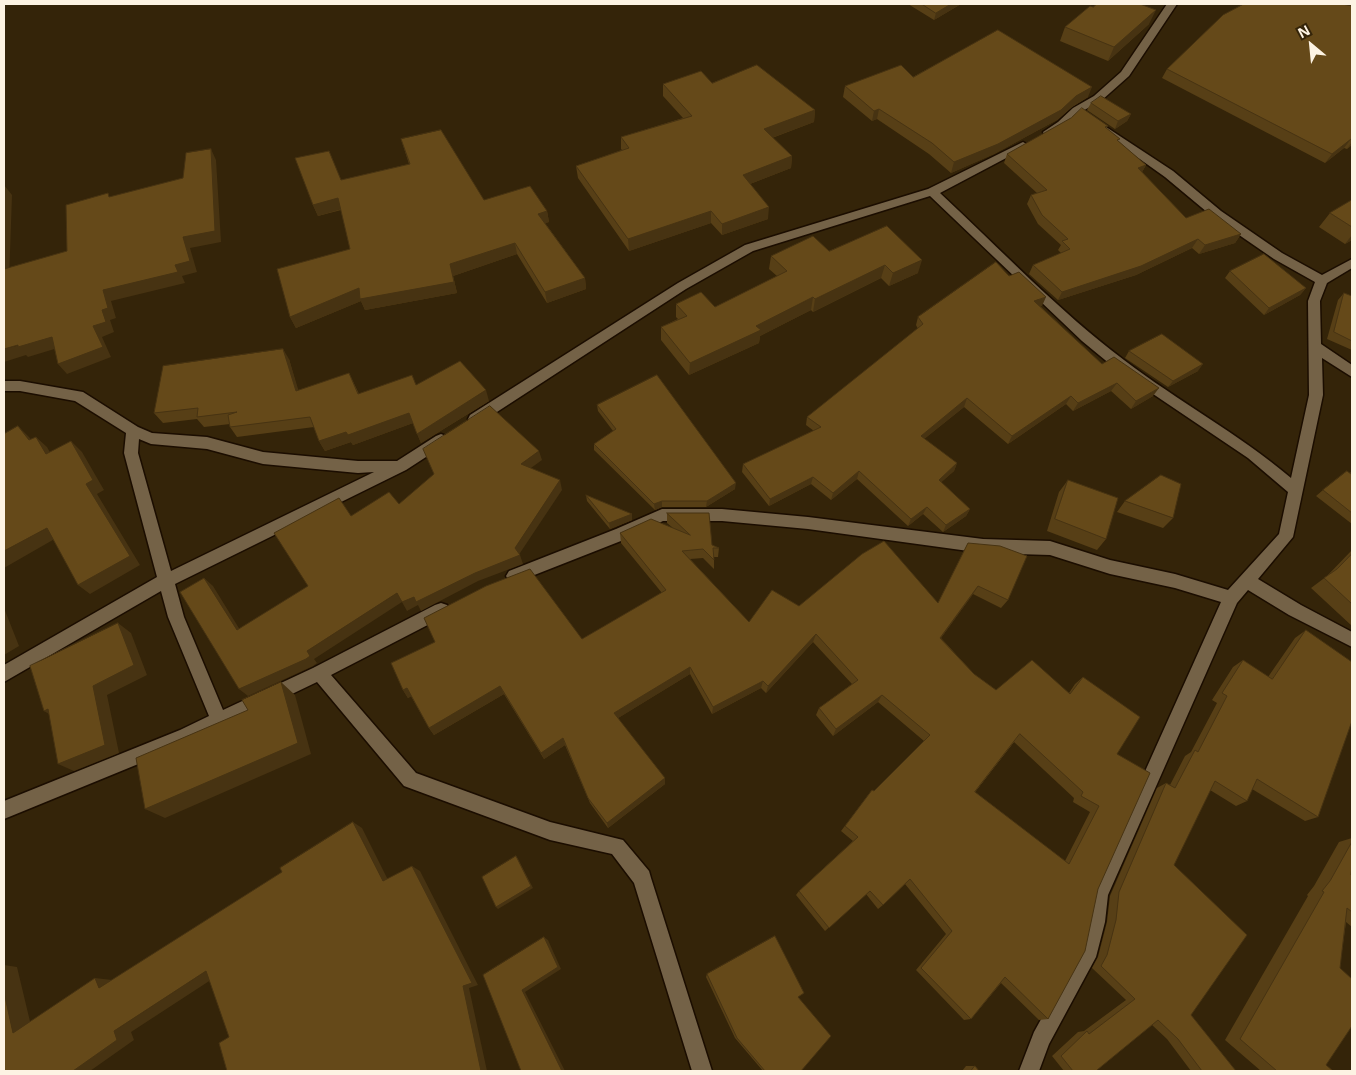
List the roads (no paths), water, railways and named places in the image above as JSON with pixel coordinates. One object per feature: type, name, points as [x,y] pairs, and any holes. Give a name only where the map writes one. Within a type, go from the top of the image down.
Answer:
[{"type":"street","points":[[466,424],[682,286],[750,248],[932,192],[1062,124],[1085,115],[1098,98],[1125,74],[1172,4]]},
{"type":"street","points":[[1085,115],[1170,174],[1217,214],[1278,256],[1322,280]]},
{"type":"street","points":[[932,192],[1087,338],[1121,365],[1253,454],[1297,491]]},
{"type":"street","points":[[1029,1071],[1041,1039],[1086,957],[1095,922],[1099,894],[1231,598],[1286,537],[1316,395],[1314,301],[1322,280],[1352,263]]},
{"type":"street","points":[[1314,346],[1352,372]]},
{"type":"street","points":[[4,386],[20,386],[78,396],[134,431],[151,438],[207,443],[263,458],[358,467],[401,466]]},
{"type":"street","points":[[134,431],[131,452],[165,581],[176,617],[219,720]]},
{"type":"street","points":[[4,674],[165,581],[401,466],[450,435]]},
{"type":"street","points":[[503,580],[622,534],[662,515],[722,515],[808,523],[983,546],[1050,548],[1110,567],[1175,581],[1231,598]]},
{"type":"street","points":[[1246,580],[1295,610],[1352,640]]},
{"type":"street","points":[[4,810],[186,736],[319,673],[458,601]]},
{"type":"street","points":[[319,673],[410,780],[550,831],[617,846],[642,878],[702,1071]]}]
